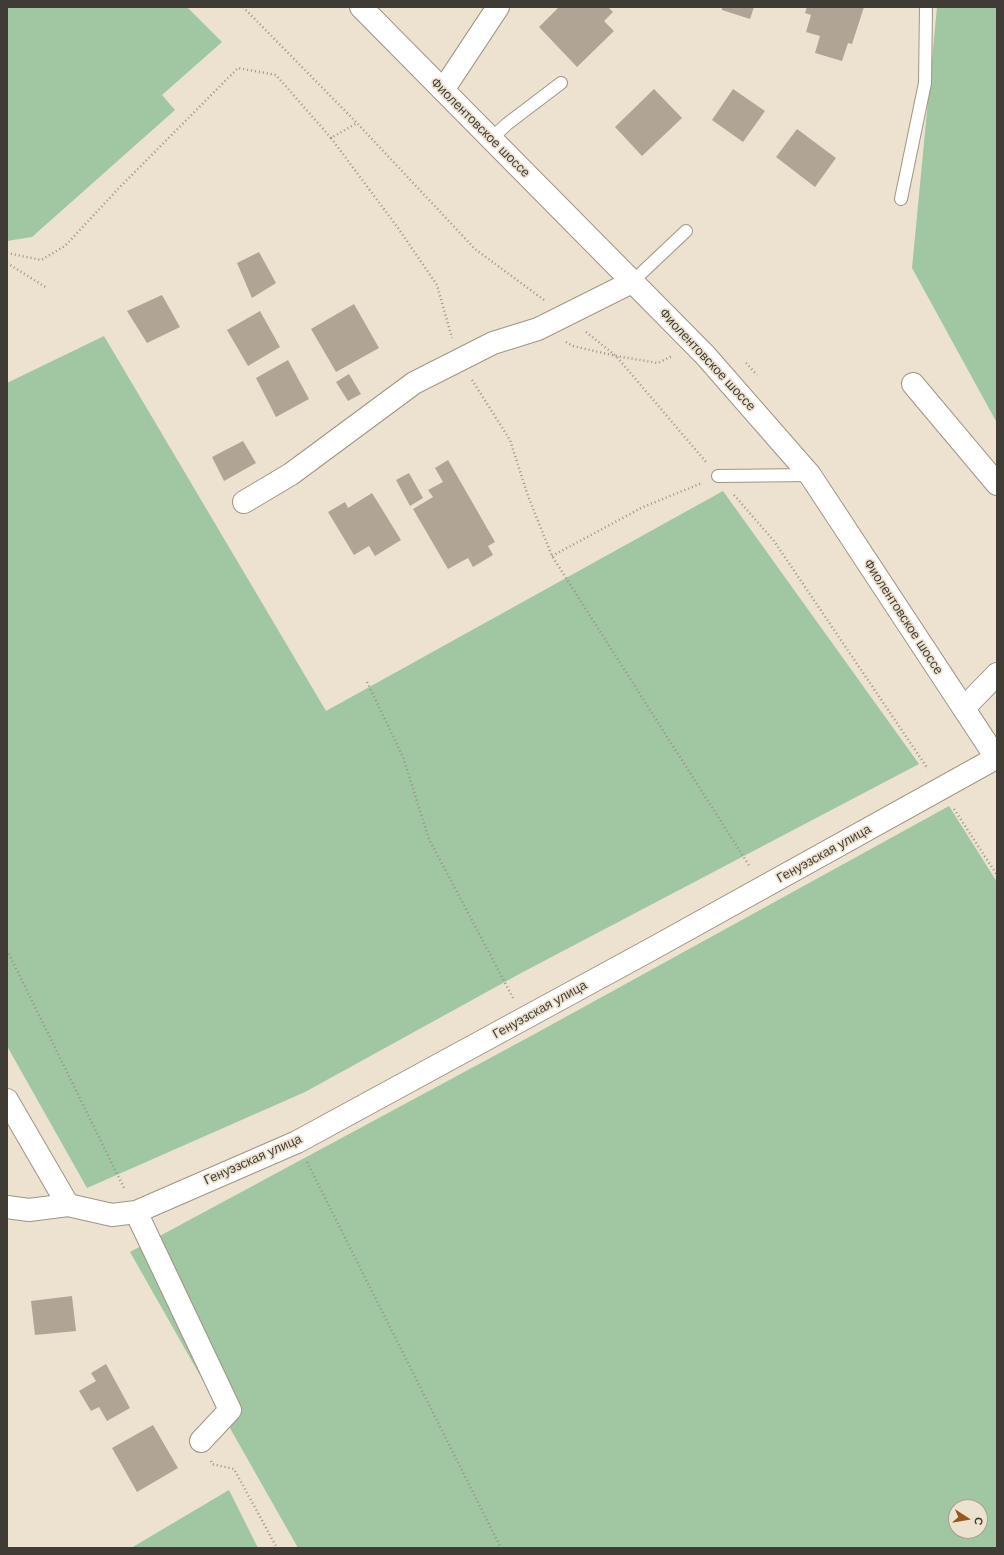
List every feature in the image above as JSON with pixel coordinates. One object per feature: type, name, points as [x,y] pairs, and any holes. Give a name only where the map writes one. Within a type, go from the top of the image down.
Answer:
[{"type":"street","name":"Фиолентовское шоссе","points":[[361,7],[695,344],[810,475],[997,758]]},
{"type":"street","points":[[443,90],[498,7]]},
{"type":"street","points":[[244,502],[291,474],[414,383],[493,343],[538,329],[632,282]]},
{"type":"street","points":[[913,384],[997,484]]},
{"type":"street","points":[[964,708],[997,674]]},
{"type":"street","name":"Генуэзская улица","points":[[68,1205],[112,1215],[136,1212],[297,1142],[525,1019],[997,758]]},
{"type":"street","points":[[7,1100],[68,1205],[29,1210],[7,1207]]},
{"type":"street","points":[[136,1212],[230,1410],[201,1441]]},
{"type":"lane","points":[[901,199],[925,83],[926,7]]},
{"type":"lane","points":[[491,138],[507,124],[562,83]]},
{"type":"lane","points":[[632,282],[686,231]]},
{"type":"lane","points":[[718,476],[810,475]]},
{"type":"path","points":[[243,7],[357,123],[475,249],[616,356],[774,542],[941,789],[997,875]]},
{"type":"path","points":[[7,253],[41,260],[65,246],[123,184],[238,68],[276,75],[331,138],[398,228],[436,285],[459,360],[510,440],[528,496],[552,556],[763,887]]},
{"type":"path","points":[[331,138],[357,123]]},
{"type":"path","points":[[7,263],[47,288]]},
{"type":"path","points":[[538,329],[573,346],[616,356],[658,363],[695,344]]},
{"type":"path","points":[[552,556],[643,507],[718,476]]},
{"type":"path","points":[[367,682],[403,757],[429,839],[525,1019]]},
{"type":"path","points":[[7,950],[136,1212]]},
{"type":"path","points":[[297,1142],[501,1548]]},
{"type":"path","points":[[201,1441],[212,1464],[234,1469],[277,1548]]},
{"type":"green space","points":[[7,7],[187,7],[222,42],[162,95],[175,110],[32,237],[7,241]]},
{"type":"green space","points":[[937,7],[997,7],[997,423],[912,268]]},
{"type":"green space","points":[[104,336],[326,711],[723,491],[919,764],[523,972],[305,1092],[87,1188],[7,1046],[7,383]]},
{"type":"green space","points":[[949,806],[997,882],[997,1548],[298,1548],[130,1252],[531,1036]]},
{"type":"green space","points":[[229,1490],[258,1548],[131,1548]]},
{"type":"building","points":[[559,7],[608,7],[613,12],[604,21],[614,31],[577,67],[539,27]]},
{"type":"building","points":[[722,7],[754,7],[750,19],[722,10]]},
{"type":"building","points":[[807,7],[864,7],[852,44],[848,43],[842,61],[815,53],[820,36],[806,32],[811,15],[805,13]]},
{"type":"building","points":[[654,89],[682,118],[642,156],[615,127]]},
{"type":"building","points":[[733,89],[765,111],[743,142],[712,120]]},
{"type":"building","points":[[797,129],[836,158],[815,187],[776,157]]},
{"type":"building","points":[[259,252],[276,283],[252,298],[237,263]]},
{"type":"building","points":[[162,295],[180,327],[147,343],[127,311]]},
{"type":"building","points":[[354,304],[379,348],[336,372],[311,329]]},
{"type":"building","points":[[260,311],[280,347],[248,366],[227,330]]},
{"type":"building","points":[[288,360],[309,399],[276,417],[256,378]]},
{"type":"building","points":[[349,374],[361,394],[348,401],[336,382]]},
{"type":"building","points":[[243,441],[256,463],[224,481],[212,457]]},
{"type":"building","points":[[448,460],[495,542],[488,546],[493,555],[473,567],[468,558],[448,569],[413,509],[433,497],[428,490],[443,482],[435,468]]},
{"type":"building","points":[[409,473],[423,498],[410,506],[396,480]]},
{"type":"building","points":[[372,493],[401,540],[375,556],[369,546],[354,555],[328,512],[345,502],[348,508]]},
{"type":"building","points":[[72,1296],[76,1331],[35,1335],[31,1301]]},
{"type":"building","points":[[106,1364],[130,1408],[107,1421],[99,1407],[91,1411],[79,1391],[96,1381],[91,1373]]},
{"type":"building","points":[[153,1425],[178,1468],[137,1492],[112,1448]]}]
